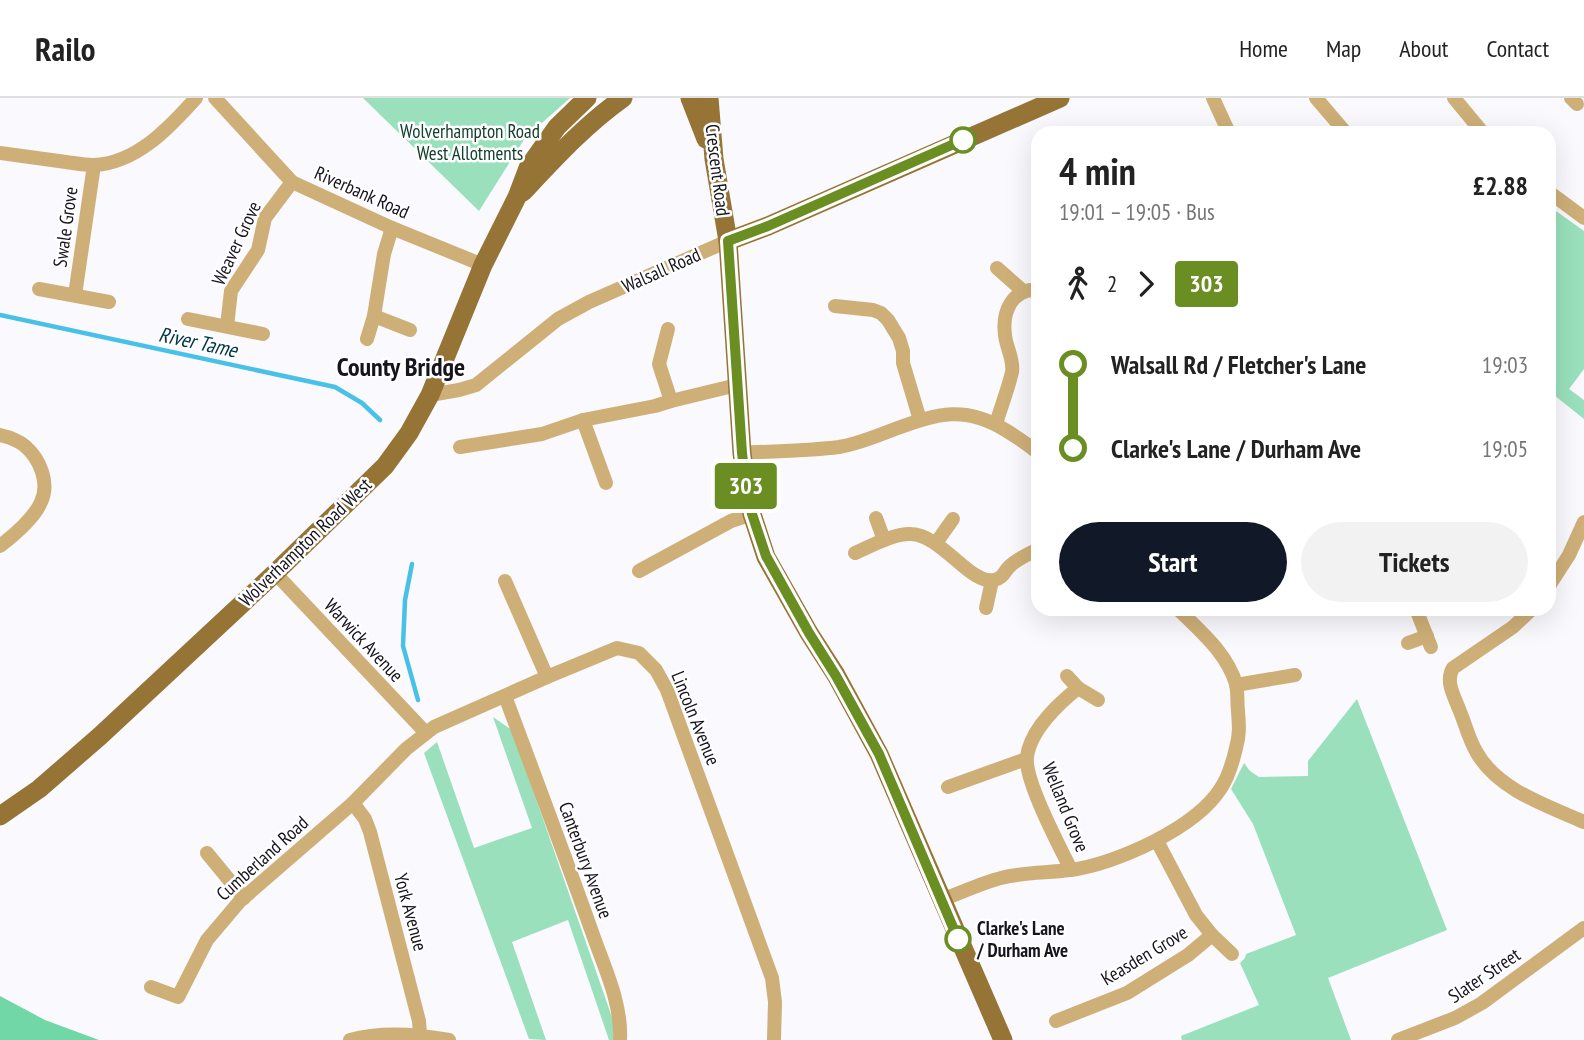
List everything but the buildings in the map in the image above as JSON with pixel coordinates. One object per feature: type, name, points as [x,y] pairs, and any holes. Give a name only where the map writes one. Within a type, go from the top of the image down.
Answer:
[{"type":"main road","name":"Wolverhampton Road West","points":[[0,816],[39,789],[100,736],[385,466],[409,433],[430,395],[483,265],[517,197],[528,168],[557,127],[587,98]]},
{"type":"main road","name":"Wolverhampton Road West","points":[[517,197],[567,144],[623,98]]},
{"type":"main road","points":[[690,98],[714,159]]},
{"type":"main road","name":"Crescent Road","points":[[709,98],[714,159],[728,241],[742,453],[752,514],[766,556],[879,754],[1003,1040]]},
{"type":"main road","name":"Walsall Road","points":[[728,241],[768,226],[1049,100]]},
{"type":"street","points":[[0,153],[94,165],[114,161],[146,146],[197,98]]},
{"type":"street","name":"Riverbank Road","points":[[215,98],[292,182],[392,228],[483,265]]},
{"type":"street","points":[[1213,98],[1226,126]]},
{"type":"street","points":[[1316,98],[1340,126]]},
{"type":"street","points":[[1454,98],[1477,126]]},
{"type":"street","name":"Swale Grove","points":[[75,295],[94,165]]},
{"type":"street","name":"Weaver Grove","points":[[226,326],[231,292],[258,250],[265,218],[292,182]]},
{"type":"street","points":[[1556,196],[1582,212]]},
{"type":"street","points":[[368,339],[384,254],[392,228]]},
{"type":"street","name":"Walsall Road","points":[[430,395],[476,385],[558,319],[589,302],[728,241]]},
{"type":"street","points":[[998,268],[1023,291]]},
{"type":"street","points":[[39,289],[109,302]]},
{"type":"street","points":[[996,424],[1012,369],[1004,323],[1016,295],[1031,290]]},
{"type":"street","points":[[835,306],[873,310],[888,320],[899,338],[903,363],[920,420]]},
{"type":"street","points":[[374,316],[410,330]]},
{"type":"street","points":[[188,319],[263,334]]},
{"type":"street","points":[[668,330],[659,364],[671,401]]},
{"type":"street","points":[[460,447],[542,434],[583,420],[655,406],[737,385]]},
{"type":"street","points":[[742,453],[839,447],[861,442],[920,420],[959,414],[978,416],[996,424],[1031,446]]},
{"type":"street","points":[[583,420],[606,483]]},
{"type":"street","points":[[0,435],[26,447],[41,467],[44,485],[41,502],[20,530],[0,546]]},
{"type":"street","points":[[639,572],[731,521],[752,514]]},
{"type":"street","points":[[876,518],[884,540]]},
{"type":"street","points":[[936,543],[953,519]]},
{"type":"street","points":[[1556,575],[1569,555],[1584,522]]},
{"type":"street","points":[[855,553],[884,540],[909,534],[924,536],[981,579],[992,581],[999,579],[1010,566],[1031,553]]},
{"type":"street","name":"Warwick Avenue","points":[[275,573],[426,733]]},
{"type":"street","points":[[505,581],[547,677]]},
{"type":"street","points":[[986,608],[992,581]]},
{"type":"street","points":[[942,900],[1001,878],[1098,864],[1157,841],[1208,805],[1221,788],[1231,766],[1240,734],[1236,685],[1227,663],[1185,616]]},
{"type":"street","points":[[1408,643],[1429,642],[1419,616]]},
{"type":"street","points":[[1525,616],[1453,668],[1450,673],[1451,689],[1478,754],[1496,775],[1520,794],[1584,822]]},
{"type":"street","name":"Lincoln Avenue","points":[[353,803],[406,749],[434,727],[617,648],[639,653],[656,670],[667,690],[772,978],[775,1002],[774,1040]]},
{"type":"street","points":[[1236,685],[1295,675]]},
{"type":"street","points":[[1067,676],[1078,688],[1098,701]]},
{"type":"street","name":"Welland Grove","points":[[1071,870],[1036,795],[1026,759],[1037,732],[1059,704],[1078,688]]},
{"type":"street","name":"Canterbury Avenue","points":[[505,696],[578,891],[616,1003],[621,1027],[620,1040]]},
{"type":"street","name":"Welland Grove","points":[[948,787],[1026,759]]},
{"type":"street","name":"Cumberland Road","points":[[151,987],[178,997],[207,940],[244,898],[353,803]]},
{"type":"street","name":"York Avenue","points":[[353,803],[370,832],[419,1021],[420,1034]]},
{"type":"street","name":"Keasden Grove","points":[[1157,841],[1196,915],[1232,954]]},
{"type":"street","points":[[207,853],[244,898]]},
{"type":"street","name":"Slater Street","points":[[1398,1040],[1455,1018],[1482,1003],[1584,928]]},
{"type":"street","name":"Keasden Grove","points":[[1056,1021],[1127,993],[1188,955],[1212,935]]},
{"type":"street","points":[[350,1040],[374,1035],[420,1034],[449,1040]]},
{"type":"green space","name":"Wolverhampton Road West Allotments","points":[[363,98],[570,98],[525,138],[479,211]]},
{"type":"green space","points":[[1556,211],[1584,231],[1584,369],[1569,389],[1584,400],[1584,419],[1556,397]]},
{"type":"green space","points":[[1357,699],[1447,930],[1328,978],[1351,1040],[1182,1040],[1181,1036],[1259,1005],[1240,963],[1246,954],[1296,935],[1253,824],[1231,789],[1244,763],[1259,777],[1308,776],[1308,761]]},
{"type":"green space","points":[[493,717],[512,730],[614,1023],[613,1040],[609,1040],[568,920],[512,942],[546,1040],[529,1039],[424,753],[437,742],[474,848],[532,828]]},
{"type":"green space","points":[[0,996],[45,1020],[99,1040],[0,1040]]},
{"type":"waterway","name":"River Tame","points":[[0,315],[335,387],[362,403],[380,420]]},
{"type":"waterway","name":"River Tame","points":[[412,564],[405,600],[403,646],[418,700]]},
{"type":"bus line","name":"303","points":[[958,939],[879,754],[766,556],[752,514],[742,453],[728,241],[963,140]]},
{"type":"place","name":"Clarke's Lane / Durham Ave","points":[[958,939]]},
{"type":"district","name":"County Bridge","points":[[401,366]]}]
